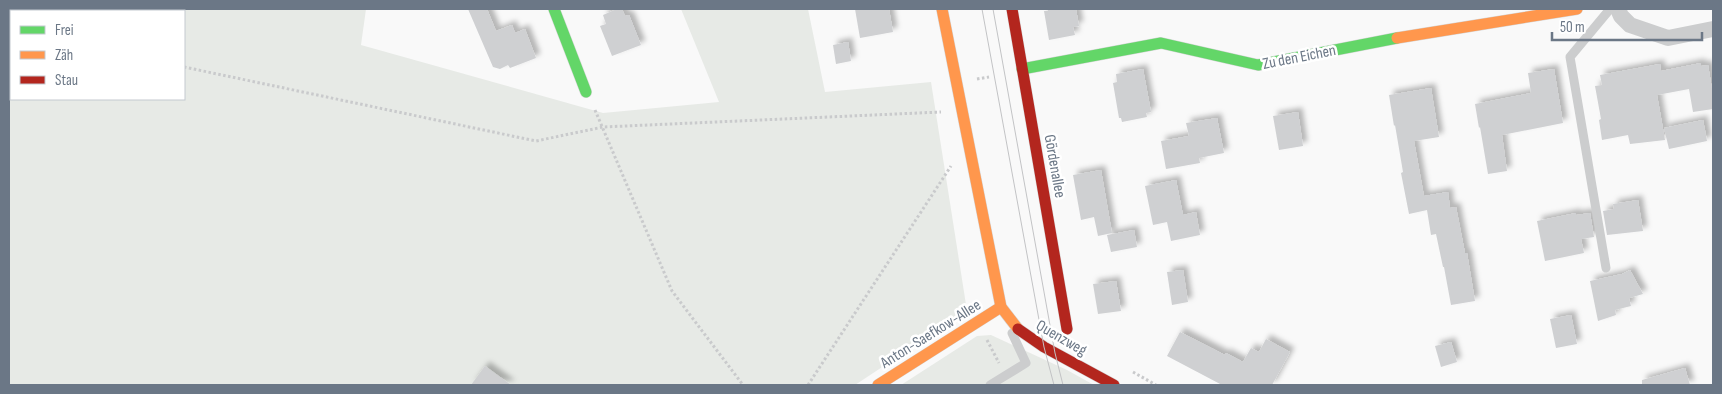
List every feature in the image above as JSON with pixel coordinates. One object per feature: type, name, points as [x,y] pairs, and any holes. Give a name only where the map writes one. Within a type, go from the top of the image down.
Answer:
[{"type":"street","points":[[554,9],[586,92]]},
{"type":"street","points":[[942,9],[1001,308]]},
{"type":"street","name":"Gördenallee","points":[[1012,9],[1067,329]]},
{"type":"street","name":"Zu den Eichen","points":[[1022,69],[1161,43],[1258,65],[1360,44],[1577,9]]},
{"type":"street","points":[[1618,9],[1621,16],[1630,25],[1668,38],[1713,29]]},
{"type":"street","name":"Anton-Saefkow-Allee","points":[[878,385],[1001,308]]},
{"type":"street","name":"Quenzweg","points":[[1001,308],[1019,330],[1044,347],[1114,385]]},
{"type":"lane","points":[[1606,268],[1570,57],[1610,9]]},
{"type":"lane","points":[[990,385],[1026,363],[1001,308]]},
{"type":"path","points":[[185,67],[536,141],[603,127],[947,111]]},
{"type":"path","points":[[586,92],[603,127],[672,292],[743,385]]},
{"type":"path","points":[[808,385],[956,159]]},
{"type":"shaded area","points":[[9,9],[366,9],[361,45],[603,113],[719,102],[681,9],[808,9],[825,92],[931,82],[967,311],[855,385],[9,385]]},
{"type":"shaded area","points":[[991,335],[1067,370],[1094,385],[901,385],[977,336]]},
{"type":"building","points":[[468,9],[487,9],[496,31],[512,25],[515,33],[525,29],[536,58],[510,68],[508,65],[500,69],[493,67]]},
{"type":"building","points":[[617,9],[622,9],[625,16],[629,15],[641,45],[612,56],[600,26],[606,24],[603,15]]},
{"type":"building","points":[[855,9],[889,9],[893,32],[860,38]]},
{"type":"building","points":[[1048,9],[1076,9],[1079,26],[1073,27],[1075,35],[1049,40],[1044,11],[1048,11]]},
{"type":"building","points":[[848,42],[851,61],[836,64],[833,45]]},
{"type":"building","points":[[1701,63],[1701,66],[1708,65],[1713,95],[1713,109],[1693,112],[1689,89],[1657,95],[1665,140],[1630,144],[1628,135],[1602,140],[1599,120],[1601,119],[1595,86],[1602,85],[1600,75],[1660,64],[1661,71]]},
{"type":"building","points":[[1143,69],[1151,112],[1146,113],[1147,117],[1122,122],[1121,118],[1119,118],[1113,83],[1117,82],[1116,74]]},
{"type":"building","points":[[1554,69],[1563,123],[1502,135],[1507,171],[1488,174],[1475,104],[1531,93],[1528,73]]},
{"type":"building","points":[[1431,88],[1439,137],[1414,141],[1424,196],[1448,192],[1450,208],[1456,207],[1465,253],[1467,253],[1475,301],[1451,305],[1436,234],[1431,235],[1427,210],[1409,214],[1389,95]]},
{"type":"building","points":[[1298,112],[1303,146],[1279,150],[1273,116]]},
{"type":"building","points":[[1217,118],[1224,153],[1199,158],[1200,163],[1166,169],[1161,141],[1189,136],[1186,123]]},
{"type":"building","points":[[1703,120],[1707,141],[1669,149],[1664,128]]},
{"type":"building","points":[[1101,170],[1112,233],[1098,236],[1094,217],[1081,220],[1073,175]]},
{"type":"building","points":[[1176,180],[1183,215],[1196,212],[1200,235],[1171,241],[1167,222],[1153,225],[1145,186]]},
{"type":"building","points":[[1638,200],[1643,231],[1607,235],[1603,211],[1614,209],[1613,204]]},
{"type":"building","points":[[1576,213],[1576,215],[1590,213],[1594,237],[1581,239],[1584,253],[1545,261],[1537,221]]},
{"type":"building","points":[[1134,230],[1137,247],[1111,252],[1107,235]]},
{"type":"building","points":[[1183,270],[1188,302],[1172,305],[1167,272]]},
{"type":"building","points":[[1630,270],[1643,294],[1629,298],[1631,306],[1615,310],[1616,315],[1598,321],[1590,281],[1622,274]]},
{"type":"building","points":[[1116,281],[1121,311],[1098,314],[1093,284]]},
{"type":"building","points":[[1571,315],[1577,344],[1556,348],[1550,319]]},
{"type":"building","points":[[1180,332],[1243,362],[1251,348],[1259,352],[1266,339],[1290,352],[1272,385],[1222,385],[1167,356]]},
{"type":"building","points":[[1451,342],[1457,362],[1441,367],[1435,346]]},
{"type":"building","points":[[485,366],[511,385],[471,385]]},
{"type":"building","points":[[1685,368],[1690,385],[1642,385],[1642,380]]},
{"type":"tram line","points":[[982,9],[1044,347],[1054,385]]},
{"type":"tram line","points":[[993,9],[1055,353],[1063,385]]},
{"type":"traffic: fast","points":[[554,9],[586,92]]},
{"type":"traffic: fast","points":[[1022,69],[1161,43],[1258,65],[1397,38]]},
{"type":"traffic: slow","points":[[942,9],[1001,307],[1018,329]]},
{"type":"traffic: slow","points":[[1397,38],[1577,9]]},
{"type":"traffic: slow","points":[[878,385],[1001,307]]},
{"type":"traffic: jam","points":[[1012,9],[1067,329]]},
{"type":"traffic: jam","points":[[1018,329],[1044,347],[1114,385]]}]
